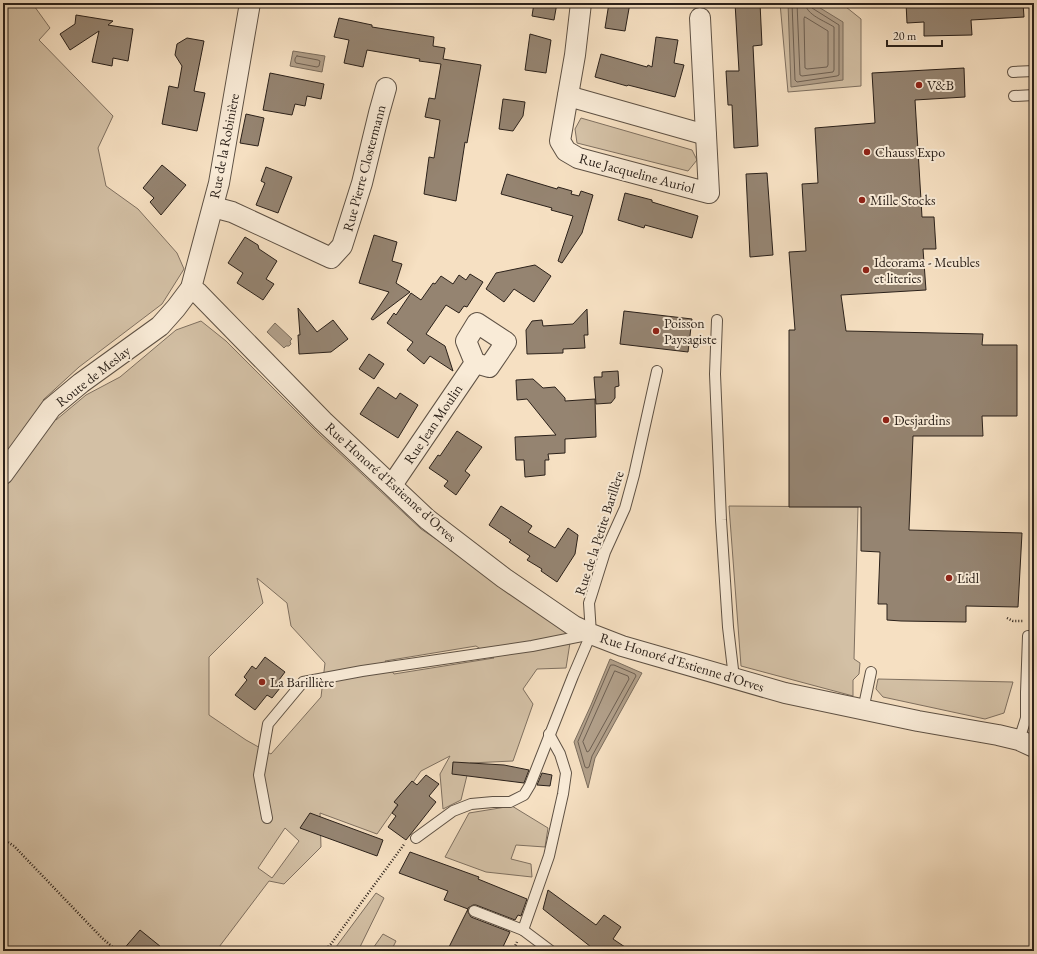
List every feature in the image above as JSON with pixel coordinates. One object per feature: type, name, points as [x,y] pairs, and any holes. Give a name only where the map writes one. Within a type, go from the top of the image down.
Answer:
[{"type":"street","name":"Rue de la Robinière","points":[[191,288],[219,183],[250,3]]},
{"type":"street","name":"Rue Jacqueline Auriol","points":[[581,3],[575,55],[560,141],[566,151],[578,158],[709,193],[700,18]]},
{"type":"street","name":"Rue Pierre Clostermann","points":[[213,207],[232,212],[331,258],[342,246],[360,190],[378,113],[386,88]]},
{"type":"street","points":[[568,96],[706,135]]},
{"type":"street","name":"Route de Meslay","points":[[3,474],[51,408],[81,383],[160,326],[191,288]]},
{"type":"street","name":"Rue Honoré d'Estienne d'Orves","points":[[191,288],[198,293],[323,421],[427,519],[504,578],[574,626],[622,646],[785,693],[918,721],[998,735],[1026,743]]},
{"type":"street","name":"Rue Jean Moulin","points":[[392,485],[475,363]]},
{"type":"lane","points":[[1013,72],[1034,71]]},
{"type":"lane","points":[[1014,96],[1034,95]]},
{"type":"lane","points":[[717,320],[715,374],[721,520],[728,627],[734,678]]},
{"type":"lane","name":"Rue de la Petite Barillère","points":[[591,634],[589,603],[604,552],[625,508],[634,475],[657,371]]},
{"type":"lane","points":[[416,838],[453,811],[470,804],[510,802],[524,795],[530,785],[549,734],[591,634]]},
{"type":"lane","points":[[267,818],[259,775],[268,724],[303,682],[362,671],[532,646],[591,634]]},
{"type":"lane","points":[[1026,743],[1026,718],[1030,693],[1028,636]]},
{"type":"lane","points":[[863,710],[871,672]]},
{"type":"lane","points":[[523,930],[549,856],[563,794],[566,773],[560,754],[549,734]]},
{"type":"lane","points":[[474,911],[523,930],[551,951]]},
{"type":"path","points":[[1007,618],[1013,621],[1028,622]]},
{"type":"path","points":[[324,951],[331,944],[403,844],[416,838]]},
{"type":"path","points":[[3,839],[14,846],[101,937],[117,951]]},
{"type":"shaded area","points":[[14,3],[32,3],[50,28],[39,40],[113,116],[98,148],[106,186],[138,209],[177,253],[184,269],[162,304],[79,367],[43,400],[56,420],[86,395],[120,377],[176,330],[201,321],[226,341],[319,434],[421,529],[572,630],[566,668],[537,669],[523,689],[533,704],[513,761],[470,763],[461,800],[443,809],[440,774],[450,756],[421,771],[377,834],[320,813],[321,847],[284,884],[269,881],[216,951],[3,951],[3,4]],"holes":[[[257,578],[287,603],[291,626],[325,663],[321,697],[271,754],[246,740],[209,715],[209,657],[263,603]],[[476,646],[494,658],[394,674],[385,661]],[[285,828],[299,841],[272,878],[258,868]]]},
{"type":"shaded area","points":[[780,3],[841,3],[861,19],[861,86],[788,92]]},
{"type":"shaded area","points":[[581,118],[692,150],[697,160],[688,171],[577,143],[575,129]]},
{"type":"shaded area","points":[[729,506],[858,507],[854,659],[860,663],[859,674],[853,680],[853,696],[741,666]]},
{"type":"shaded area","points":[[878,679],[1013,682],[1004,713],[985,719],[883,697],[876,689]]},
{"type":"shaded area","points":[[512,806],[548,828],[545,847],[516,845],[511,859],[531,864],[532,877],[486,872],[445,857],[469,813]]},
{"type":"shaded area","points":[[376,893],[384,898],[358,951],[333,951]]},
{"type":"shaded area","points":[[383,934],[396,941],[391,951],[371,951]]},
{"type":"water","points":[[788,3],[812,3],[843,22],[843,80],[791,87]]},
{"type":"water","points":[[293,51],[325,56],[322,72],[290,66]]},
{"type":"water","points":[[275,323],[292,339],[289,346],[284,348],[267,332]]},
{"type":"water","points":[[610,659],[642,673],[595,758],[588,788],[574,742]]},
{"type":"building","points":[[534,3],[557,3],[554,20],[532,16]]},
{"type":"building","points":[[609,3],[630,3],[625,31],[605,28]]},
{"type":"building","points":[[735,3],[760,3],[762,45],[753,46],[758,146],[734,148],[732,105],[728,105],[726,71],[739,71]]},
{"type":"building","points":[[906,3],[1023,3],[1024,17],[971,20],[972,35],[924,36],[924,22],[907,23]]},
{"type":"building","points":[[76,15],[113,21],[108,25],[133,29],[128,61],[113,58],[112,66],[92,62],[99,31],[70,50],[60,34],[75,24]]},
{"type":"building","points":[[339,18],[372,25],[372,27],[434,37],[433,46],[445,48],[443,59],[481,65],[467,143],[465,142],[456,201],[424,194],[429,157],[434,158],[440,120],[425,117],[429,98],[435,99],[441,64],[367,50],[363,67],[344,63],[349,40],[334,37]]},
{"type":"building","points":[[530,34],[551,40],[546,73],[525,70]]},
{"type":"building","points":[[656,37],[678,40],[674,63],[684,65],[675,97],[595,77],[601,54],[647,67],[648,65],[652,67]]},
{"type":"building","points":[[187,38],[204,41],[194,91],[205,93],[197,131],[162,124],[169,86],[178,88],[182,66],[175,55],[177,44]]},
{"type":"building","points":[[964,68],[965,97],[915,100],[922,217],[934,217],[936,249],[923,249],[926,290],[841,295],[846,331],[983,334],[982,345],[1017,345],[1017,416],[982,416],[983,436],[913,436],[909,530],[1022,533],[1018,607],[966,606],[966,622],[887,620],[887,604],[878,604],[880,552],[861,551],[861,507],[789,507],[789,330],[795,330],[789,252],[806,251],[802,184],[818,183],[815,128],[875,123],[872,73]]},
{"type":"building","points":[[270,73],[324,84],[321,99],[307,96],[305,106],[295,104],[292,115],[263,110]]},
{"type":"building","points":[[503,99],[525,102],[523,116],[513,131],[499,129]]},
{"type":"building","points":[[246,114],[264,118],[258,146],[240,143]]},
{"type":"building","points":[[162,165],[186,185],[161,215],[150,202],[154,198],[143,188]]},
{"type":"building","points":[[266,167],[292,177],[278,213],[256,205],[265,183],[261,181]]},
{"type":"building","points":[[767,173],[773,255],[750,257],[746,174]]},
{"type":"building","points":[[507,174],[557,189],[558,187],[572,191],[571,194],[579,196],[581,191],[593,195],[582,233],[562,263],[558,261],[573,216],[551,210],[552,208],[501,194]]},
{"type":"building","points":[[625,193],[652,200],[652,202],[698,216],[692,238],[645,225],[644,228],[618,220]]},
{"type":"building","points":[[374,235],[397,242],[392,261],[402,264],[396,283],[410,292],[373,320],[371,319],[389,292],[359,283]]},
{"type":"building","points":[[245,237],[258,245],[259,249],[277,261],[266,279],[274,284],[263,300],[237,283],[243,273],[228,263]]},
{"type":"building","points":[[535,265],[551,276],[534,302],[514,289],[504,302],[486,289],[496,273]]},
{"type":"building","points":[[470,274],[483,282],[467,307],[464,306],[459,313],[446,305],[426,334],[445,346],[453,371],[430,356],[424,364],[407,350],[413,342],[387,323],[394,313],[396,315],[411,293],[421,300],[433,283],[435,284],[441,276],[453,284],[459,275],[466,280]]},
{"type":"building","points":[[298,308],[317,332],[333,320],[348,339],[331,352],[299,354],[298,335],[300,335]]},
{"type":"building","points":[[587,309],[588,335],[584,335],[585,348],[563,349],[563,353],[527,354],[526,330],[532,321],[542,320],[543,326],[573,324]]},
{"type":"building","name":"Poisson Paysagiste","points":[[624,311],[692,319],[688,352],[620,344]]},
{"type":"building","points":[[369,354],[384,364],[374,379],[359,369]]},
{"type":"building","points":[[618,371],[619,386],[615,387],[615,398],[611,403],[596,404],[594,377],[602,377],[602,372]]},
{"type":"building","points":[[533,379],[543,388],[555,387],[565,398],[565,401],[595,399],[596,437],[565,439],[565,453],[548,454],[549,460],[545,460],[545,475],[525,477],[524,460],[516,460],[515,437],[556,435],[527,399],[517,400],[516,380]]},
{"type":"building","points":[[378,387],[396,399],[400,393],[418,405],[398,438],[360,414]]},
{"type":"building","points":[[457,431],[482,447],[465,471],[470,475],[456,495],[444,486],[448,481],[429,468],[438,455],[440,456]]},
{"type":"building","points":[[501,506],[532,526],[528,532],[555,548],[568,528],[578,535],[575,554],[557,582],[541,571],[542,569],[527,560],[530,556],[509,542],[511,540],[489,525]]},
{"type":"building","name":"La Barillière","points":[[265,657],[285,672],[276,684],[280,688],[272,698],[267,695],[255,710],[235,695],[247,680],[244,677],[252,666],[256,669]]},
{"type":"building","points":[[453,762],[504,765],[529,770],[524,783],[452,774]]},
{"type":"building","points":[[542,773],[552,775],[550,786],[537,785]]},
{"type":"building","points":[[426,775],[439,784],[429,796],[436,802],[406,840],[388,827],[396,816],[392,813],[398,805],[394,802],[412,781],[417,785]]},
{"type":"building","points":[[310,813],[383,840],[377,856],[300,828]]},
{"type":"building","points":[[410,852],[479,877],[478,879],[527,899],[521,916],[518,915],[515,920],[476,905],[473,905],[468,909],[444,900],[448,891],[399,873]]},
{"type":"building","points":[[548,890],[596,925],[604,915],[621,927],[613,939],[631,951],[596,951],[543,909]]},
{"type":"building","points":[[468,909],[471,917],[510,932],[501,951],[447,951]]},
{"type":"building","points":[[140,930],[166,951],[122,951]]},
{"type":"place","name":"V&B","points":[[919,85]]},
{"type":"place","name":"Chauss Expo","points":[[867,152]]},
{"type":"place","name":"Mille Stocks","points":[[862,200]]},
{"type":"place","name":"Ideorama - Meubles et literies","points":[[866,270]]},
{"type":"place","name":"Poisson Paysagiste","points":[[656,331]]},
{"type":"place","name":"Desjardins","points":[[886,420]]},
{"type":"place","name":"Lidl","points":[[949,578]]},
{"type":"place","name":"La Barillière","points":[[262,682]]}]
